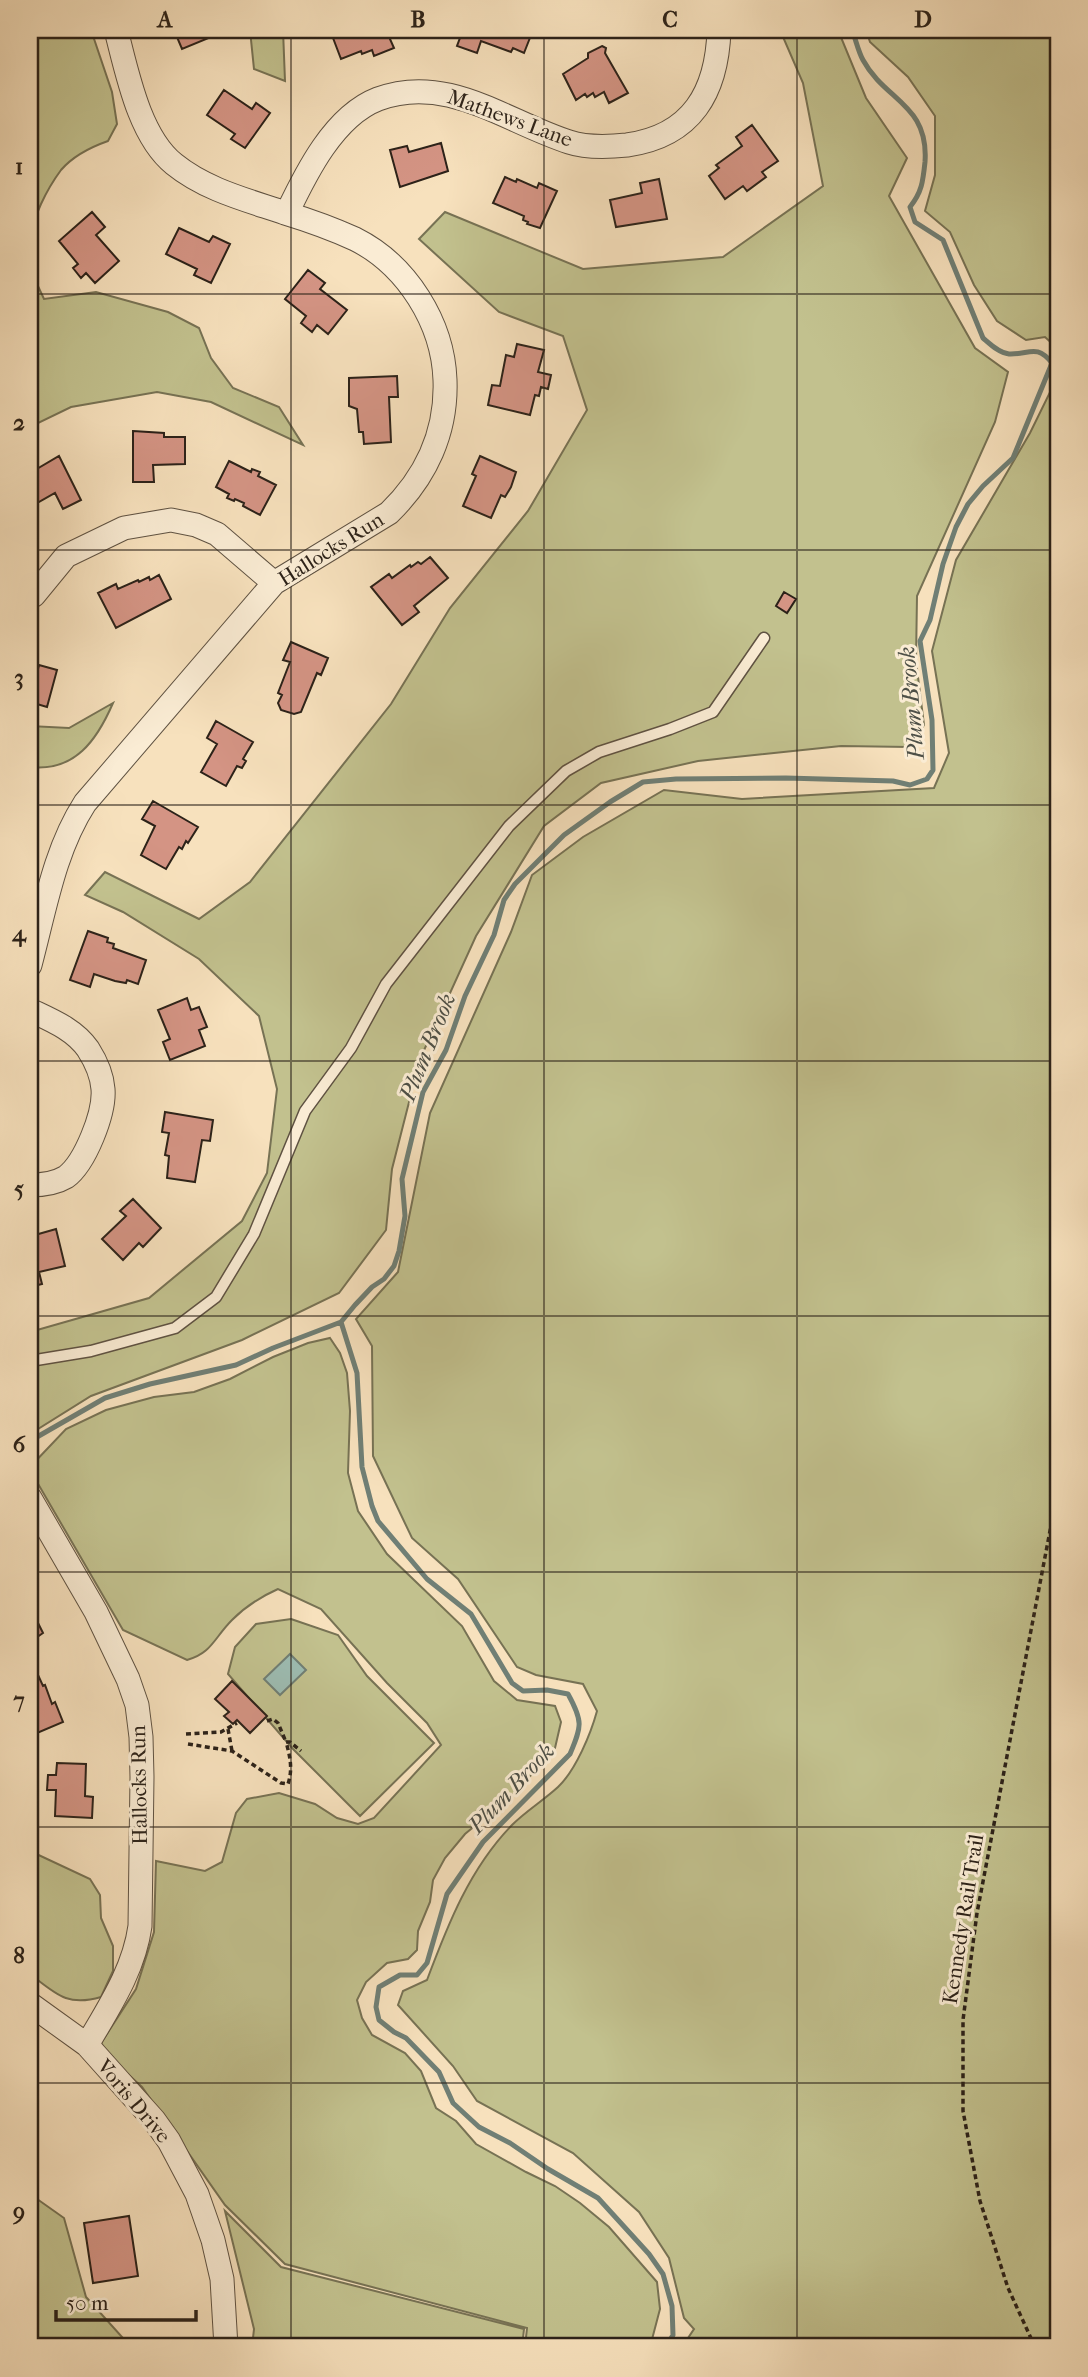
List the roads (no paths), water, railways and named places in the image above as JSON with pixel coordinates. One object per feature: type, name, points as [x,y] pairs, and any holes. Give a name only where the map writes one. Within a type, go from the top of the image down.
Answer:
[{"type":"street","name":"Hallocks Run","points":[[30,965],[56,861],[71,825],[85,803],[274,583],[390,513],[403,499],[430,460],[442,427],[446,390],[445,365],[436,330],[412,288],[396,270],[354,239],[287,213],[240,200],[192,177],[159,151],[149,134],[128,78],[116,30]]},
{"type":"street","name":"Mathews Lane","points":[[287,213],[319,150],[339,128],[377,100],[418,90],[433,90],[481,104],[570,142],[614,147],[649,142],[688,120],[701,103],[717,62],[719,30]]},
{"type":"street","points":[[34,595],[66,556],[124,528],[171,520],[183,521],[217,534],[274,583]]},
{"type":"street","points":[[30,1010],[63,1026],[86,1046],[94,1059],[103,1089],[92,1137],[79,1166],[64,1178],[30,1185]]},
{"type":"street","name":"Hallocks Run","points":[[30,1498],[96,1612],[128,1679],[137,1705],[141,1737],[138,1942],[119,1990],[87,2045]]},
{"type":"street","name":"Voris Drive","points":[[30,2004],[87,2045],[154,2120],[169,2141],[197,2194],[213,2240],[222,2279],[226,2347]]},
{"type":"lane","points":[[30,1361],[91,1351],[176,1328],[216,1297],[254,1234],[305,1111],[351,1048],[386,984],[509,826],[566,771],[599,752],[670,730],[713,712],[764,638]]},
{"type":"water","points":[[290,1654],[306,1670],[280,1695],[264,1679]]},
{"type":"waterway","name":"Plum Brook","points":[[666,2347],[673,2335],[672,2306],[663,2274],[649,2254],[598,2198],[510,2143],[479,2127],[453,2103],[439,2072],[406,2038],[379,2020],[376,2007],[379,1987],[400,1975],[417,1975],[427,1963],[447,1894],[483,1842],[570,1754],[579,1724],[568,1694],[547,1690],[523,1691],[512,1683],[471,1614],[427,1579],[378,1521],[362,1467],[357,1373],[341,1322],[394,1266],[405,1216],[402,1179],[423,1092],[446,1050],[465,996],[494,935],[504,900],[515,884],[564,835],[643,782],[786,778],[893,781],[910,785],[927,779],[933,770],[932,720],[920,641],[930,620],[943,564],[956,527],[968,504],[1013,458],[1052,363],[1037,352],[1005,353],[983,338],[943,240],[915,222],[910,207],[924,175],[924,143],[920,127],[904,105],[872,74],[861,57],[852,30]]},
{"type":"waterway","points":[[30,1441],[105,1398],[150,1384],[236,1365],[341,1322]]}]
